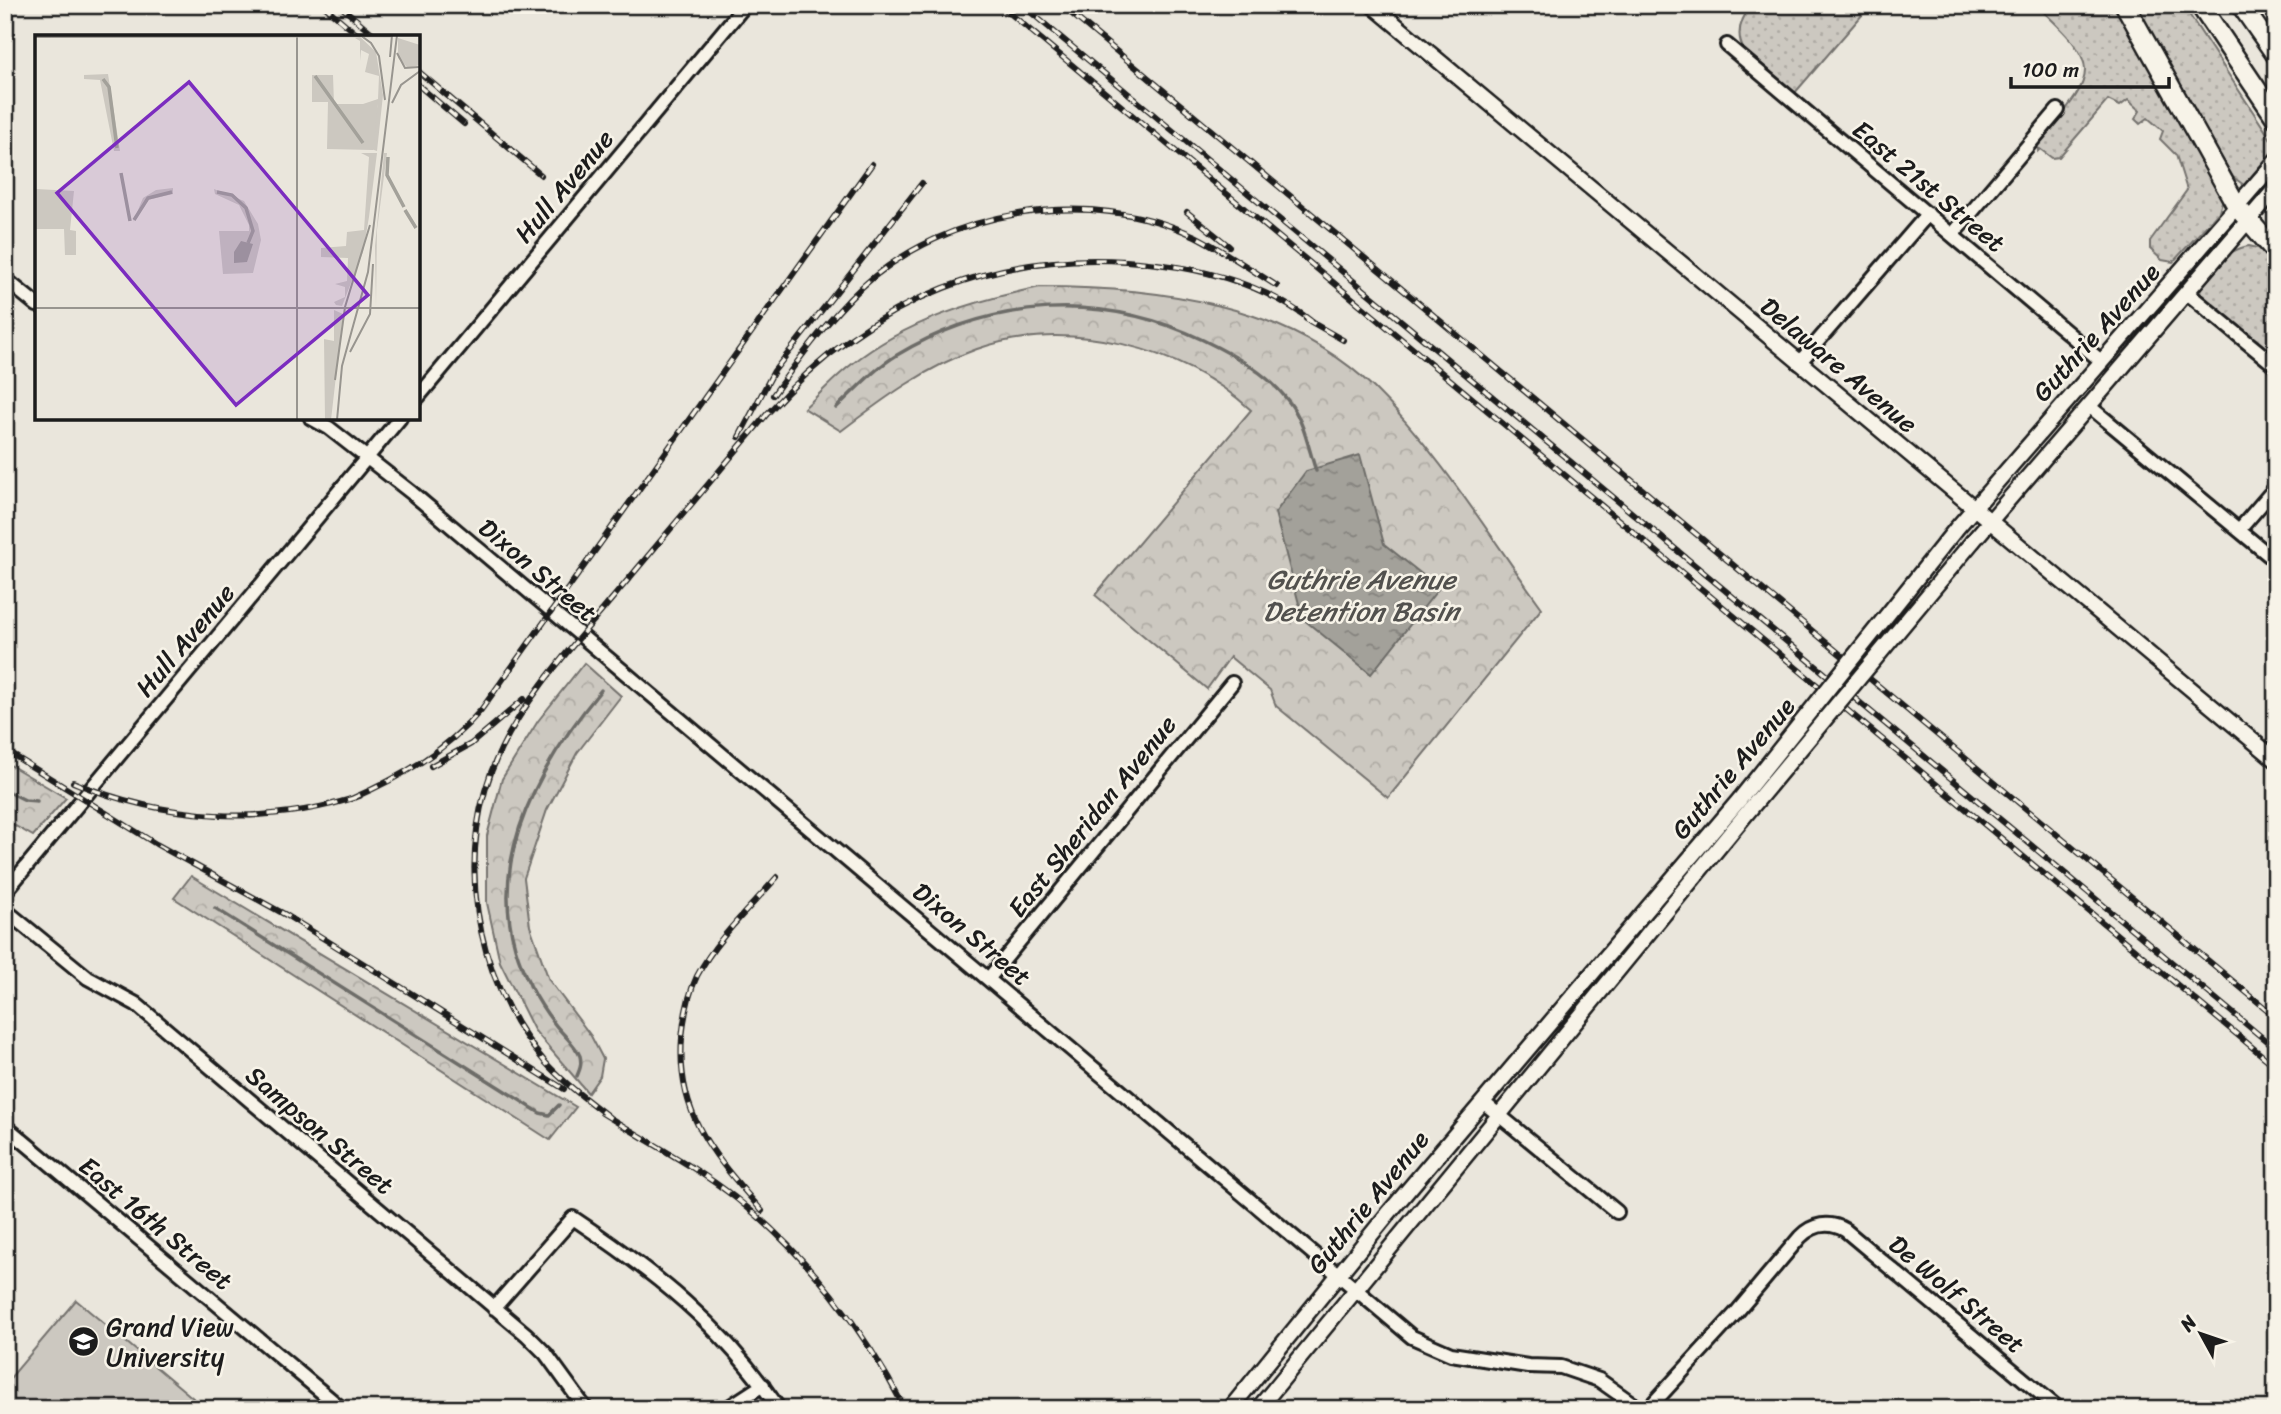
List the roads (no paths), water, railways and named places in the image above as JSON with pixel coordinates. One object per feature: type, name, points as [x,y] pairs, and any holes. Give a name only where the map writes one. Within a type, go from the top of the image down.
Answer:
[{"type":"highway","points":[[2125,5],[2243,215],[2276,252]]},
{"type":"highway","points":[[2200,5],[2274,115]]},
{"type":"highway","points":[[2241,5],[2276,55]]},
{"type":"main road","name":"Delaware Avenue","points":[[1372,5],[2276,760]]},
{"type":"main road","name":"Guthrie Avenue","points":[[1230,1409],[1387,1215],[1483,1102],[1745,804],[2186,292],[2243,215],[2276,161]]},
{"type":"main road","name":"Guthrie Avenue","points":[[1258,1409],[1500,1116],[1745,804],[1955,529],[2101,361],[2243,215],[2276,188]]},
{"type":"street","name":"Hull Avenue","points":[[420,395],[745,5]]},
{"type":"street","name":"East 21st Street","points":[[1727,46],[2101,361]]},
{"type":"street","points":[[1953,234],[2058,110]]},
{"type":"street","points":[[1799,363],[1928,214]]},
{"type":"street","points":[[5,279],[35,304]]},
{"type":"street","points":[[2186,292],[2276,366]]},
{"type":"street","points":[[2090,406],[2276,561]]},
{"type":"street","name":"Dixon Street","points":[[315,420],[368,458],[989,978],[1412,1337],[1451,1354],[1561,1367],[1599,1380],[1640,1409]]},
{"type":"street","name":"Hull Avenue","points":[[5,892],[398,420]]},
{"type":"street","points":[[2239,530],[2276,486]]},
{"type":"street","name":"East Sheridan Avenue","points":[[989,978],[1232,682]]},
{"type":"street","name":"Sampson Street","points":[[5,910],[88,978],[136,1004],[494,1308],[546,1354],[586,1409]]},
{"type":"street","points":[[1483,1102],[1616,1212]]},
{"type":"street","name":"East 16th Street","points":[[5,1126],[342,1409]]},
{"type":"street","points":[[494,1308],[573,1218],[650,1269],[683,1297],[763,1385],[779,1409]]},
{"type":"street","name":"De Wolf Street","points":[[1648,1409],[1736,1313],[1807,1229],[1822,1224],[1845,1230],[2059,1409]]},
{"type":"street","points":[[726,1409],[763,1385]]},
{"type":"water","name":"Guthrie Avenue Detention Basin","points":[[1360,455],[1384,544],[1439,588],[1371,674],[1303,619],[1275,513],[1306,471]]},
{"type":"waterway","points":[[836,408],[865,380],[897,355],[933,336],[971,322],[1048,308],[1126,314],[1203,340],[1252,367],[1274,385],[1296,413],[1316,471]]},
{"type":"waterway","points":[[577,1076],[580,1056],[542,1006],[518,957],[509,912],[509,877],[515,843],[541,777],[559,746],[601,690]]},
{"type":"waterway","points":[[5,790],[25,800],[37,801]]},
{"type":"waterway","points":[[215,908],[540,1113],[549,1115],[559,1105]]},
{"type":"railway","points":[[323,5],[358,35]]},
{"type":"railway","points":[[339,5],[375,35]]},
{"type":"railway","points":[[1000,5],[2276,1067]]},
{"type":"railway","points":[[1022,5],[2276,1049]]},
{"type":"railway","points":[[1061,5],[2276,1017]]},
{"type":"railway","points":[[420,73],[541,175]]},
{"type":"railway","points":[[420,87],[464,124]]},
{"type":"railway","points":[[351,799],[421,762],[453,739],[481,710],[872,164]]},
{"type":"railway","points":[[739,437],[774,371],[922,183]]},
{"type":"railway","points":[[773,395],[837,313],[861,288],[895,261],[934,240],[976,224],[1020,214],[1065,210],[1110,212],[1154,221],[1205,241],[1277,286]]},
{"type":"railway","points":[[1187,212],[1229,246]]},
{"type":"railway","points":[[609,1117],[545,1062],[520,1029],[501,992],[487,953],[478,912],[474,870],[477,829],[486,788],[501,749],[537,690],[767,414],[807,374],[850,339],[895,311],[943,288],[993,272],[1046,263],[1100,260],[1157,264],[1199,271],[1260,291],[1298,311],[1315,324]]},
{"type":"railway","points":[[1306,319],[1343,340]]},
{"type":"railway","points":[[431,766],[471,744],[524,699]]},
{"type":"railway","points":[[5,750],[156,844],[286,915],[564,1089]]},
{"type":"railway","points":[[73,782],[143,805],[215,815],[288,812],[360,796]]},
{"type":"railway","points":[[762,1211],[714,1153],[692,1113],[685,1090],[682,1038],[691,991],[705,962],[777,877]]},
{"type":"railway","points":[[602,1113],[721,1187],[787,1244],[852,1322],[905,1409]]},
{"type":"place","name":"Grand View University","points":[[83,1342]]}]
